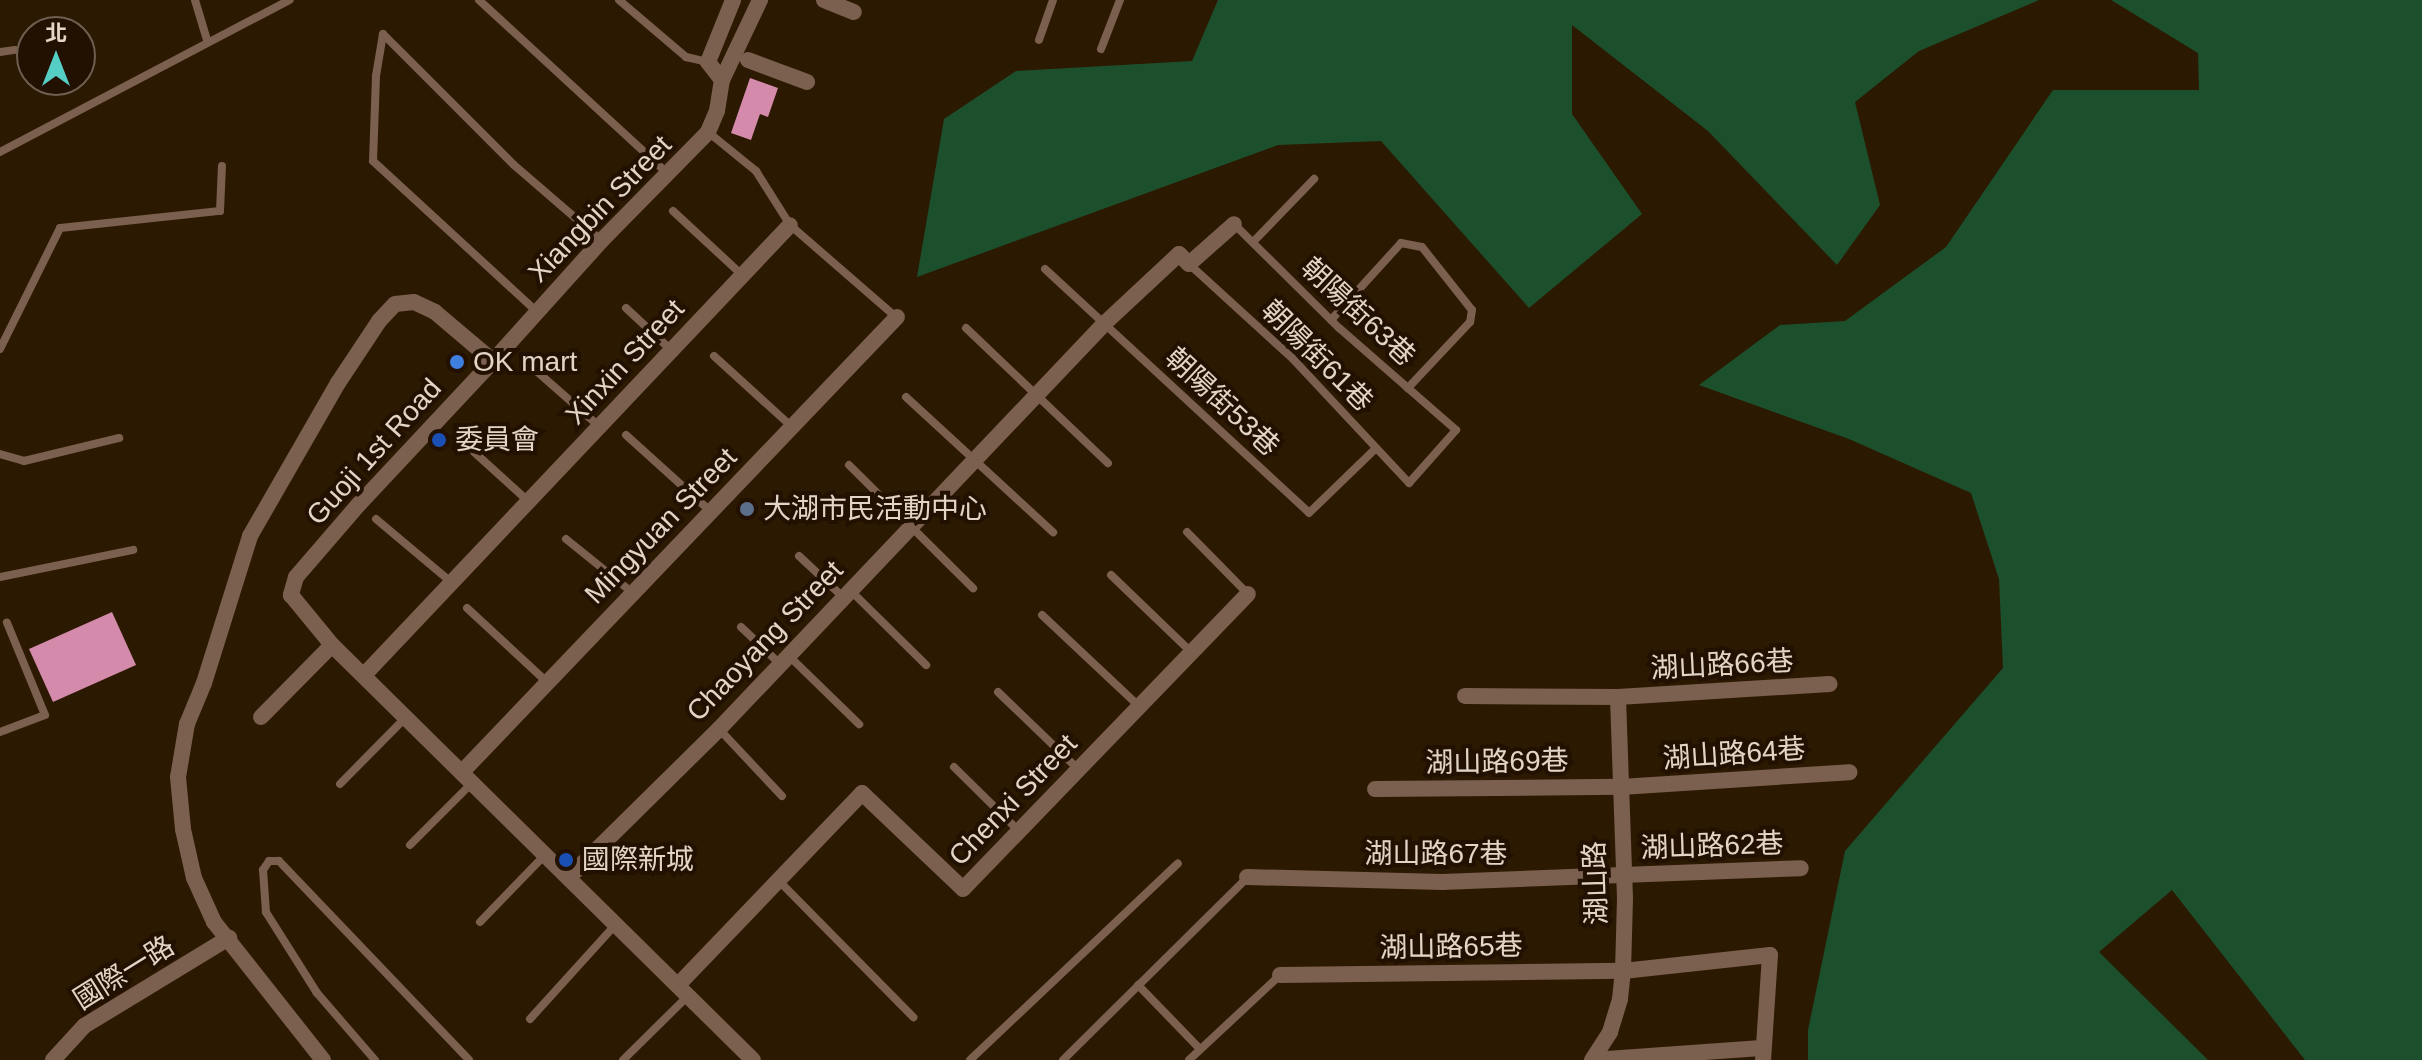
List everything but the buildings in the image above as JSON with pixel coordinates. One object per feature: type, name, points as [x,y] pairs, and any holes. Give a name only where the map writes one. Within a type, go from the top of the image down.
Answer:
[{"type":"street","points":[[722,80],[708,62],[733,0]]},
{"type":"street","name":"Xiangbin Street","points":[[493,361],[602,240],[708,132],[717,111],[722,80],[760,0]]},
{"type":"street","points":[[824,0],[854,12]]},
{"type":"street","points":[[748,60],[807,82]]},
{"type":"street","name":"Chaoyang Street","points":[[570,876],[719,729],[1105,323],[1179,254],[1189,264],[1234,224]]},
{"type":"street","name":"Xinxin Street","points":[[365,674],[790,225]]},
{"type":"street","name":"Guoji 1st Road","points":[[229,938],[214,922],[194,878],[183,829],[178,777],[187,724],[204,683],[250,536],[338,383],[379,321],[395,304],[414,302],[435,312],[493,361],[296,577],[291,595],[332,645],[570,876],[753,1060]]},
{"type":"street","name":"Mingyuan Street","points":[[468,777],[548,683],[897,317]]},
{"type":"street","name":"Chenxi Street","points":[[683,990],[862,793],[963,889],[1248,594]]},
{"type":"street","points":[[261,717],[332,645]]},
{"type":"street","name":"湖山路66巷","points":[[1465,696],[1618,697],[1830,684]]},
{"type":"street","name":"湖山路","points":[[1593,1060],[1610,1032],[1620,999],[1623,971],[1625,875],[1618,697]]},
{"type":"street","name":"湖山路64巷","points":[[1621,787],[1850,772]]},
{"type":"street","name":"湖山路69巷","points":[[1375,789],[1621,787]]},
{"type":"street","name":"湖山路62巷","points":[[1625,875],[1801,868]]},
{"type":"street","name":"湖山路67巷","points":[[1247,877],[1442,882],[1625,875]]},
{"type":"street","points":[[229,938],[297,1031],[323,1060]]},
{"type":"street","name":"國際一路","points":[[53,1060],[84,1026],[229,938]]},
{"type":"street","name":"湖山路65巷","points":[[1280,975],[1623,971],[1770,955],[1762,1054]]},
{"type":"street","points":[[1593,1060],[1762,1054]]},
{"type":"lane","points":[[195,0],[207,40]]},
{"type":"lane","points":[[0,152],[207,40],[289,0]]},
{"type":"lane","points":[[479,0],[669,175]]},
{"type":"lane","points":[[619,0],[686,57],[708,62]]},
{"type":"lane","points":[[1039,40],[1053,0]]},
{"type":"lane","points":[[1101,49],[1120,0]]},
{"type":"lane","points":[[537,312],[373,161],[376,76],[383,34],[514,165],[602,240]]},
{"type":"lane","points":[[0,52],[15,50]]},
{"type":"lane","points":[[708,132],[756,171],[790,225],[897,317]]},
{"type":"lane","points":[[0,349],[60,228],[220,211],[222,166]]},
{"type":"lane","points":[[1253,242],[1314,179]]},
{"type":"lane","points":[[673,211],[743,275]]},
{"type":"lane","name":"朝陽街63巷","points":[[1234,224],[1331,320],[1456,430],[1409,483]]},
{"type":"lane","points":[[1331,320],[1401,243],[1422,247],[1472,310],[1470,322],[1408,388]]},
{"type":"lane","name":"朝陽街61巷","points":[[1189,264],[1293,359],[1409,483]]},
{"type":"lane","name":"朝陽街53巷","points":[[1045,269],[1309,513],[1376,448]]},
{"type":"lane","points":[[626,308],[671,351]]},
{"type":"lane","points":[[966,328],[1108,463]]},
{"type":"lane","points":[[714,356],[792,427]]},
{"type":"lane","points":[[525,361],[600,426]]},
{"type":"lane","points":[[906,397],[1053,532]]},
{"type":"lane","points":[[626,435],[711,512]]},
{"type":"lane","points":[[0,454],[24,461],[119,438]]},
{"type":"lane","points":[[474,452],[529,502]]},
{"type":"lane","points":[[849,465],[973,588]]},
{"type":"lane","points":[[376,519],[452,583]]},
{"type":"lane","points":[[1187,532],[1248,594]]},
{"type":"lane","points":[[566,539],[633,593]]},
{"type":"lane","points":[[0,577],[133,550]]},
{"type":"lane","points":[[799,556],[846,593],[926,665]]},
{"type":"lane","points":[[1111,575],[1191,652]]},
{"type":"lane","points":[[467,608],[548,683]]},
{"type":"lane","points":[[1042,615],[1140,706]]},
{"type":"lane","points":[[0,732],[45,715],[7,623]]},
{"type":"lane","points":[[741,627],[784,659],[859,724]]},
{"type":"lane","points":[[998,692],[1079,769]]},
{"type":"lane","points":[[340,784],[406,716]]},
{"type":"lane","points":[[719,729],[782,796]]},
{"type":"lane","points":[[954,767],[1020,832]]},
{"type":"lane","points":[[410,845],[468,777]]},
{"type":"lane","points":[[480,922],[546,853]]},
{"type":"lane","points":[[375,1060],[317,993],[266,912],[263,870],[269,861],[279,861],[469,1060]]},
{"type":"lane","points":[[970,1060],[1178,863]]},
{"type":"lane","points":[[1063,1060],[1247,877]]},
{"type":"lane","points":[[780,882],[913,1017]]},
{"type":"lane","points":[[530,1019],[617,923]]},
{"type":"lane","points":[[1189,1060],[1280,975]]},
{"type":"lane","points":[[1138,985],[1200,1049]]},
{"type":"lane","points":[[623,1060],[683,990]]},
{"type":"green space","points":[[1218,0],[2039,0],[1919,51],[1855,102],[1880,205],[1837,265],[1708,131],[1572,25],[1572,114],[1642,214],[1529,308],[1381,141],[1278,145],[917,277],[944,119],[1016,71],[1192,61]]},
{"type":"green space","points":[[2111,0],[2422,0],[2422,1060],[2305,1060],[2172,890],[2099,952],[2208,1060],[1808,1060],[1808,1030],[1845,851],[2003,668],[1999,579],[1971,493],[1849,439],[1699,385],[1780,325],[1845,321],[1946,247],[2053,90],[2199,90],[2198,53]]},
{"type":"place","name":"OK mart","points":[[457,362]]},
{"type":"place","name":"委員會","points":[[439,440]]},
{"type":"place","name":"大湖市民活動中心","points":[[747,509]]},
{"type":"place","name":"國際新城","points":[[566,860]]}]
